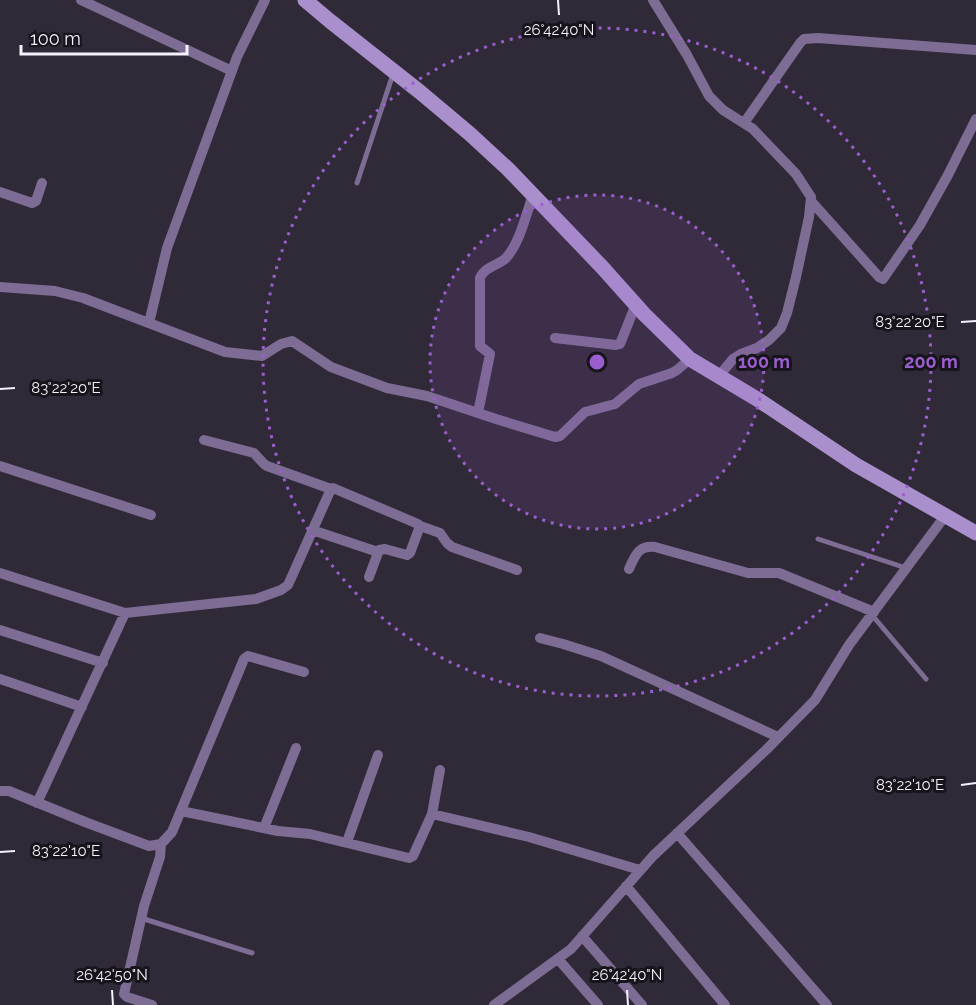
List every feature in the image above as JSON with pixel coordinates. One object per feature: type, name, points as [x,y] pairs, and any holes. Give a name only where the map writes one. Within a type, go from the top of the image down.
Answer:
[{"type":"street","points":[[81,0],[232,71]]},
{"type":"street","points":[[149,323],[167,248],[232,71],[265,0]]},
{"type":"street","points":[[305,0],[470,134],[508,169],[690,358],[757,399],[856,465],[976,533]]},
{"type":"street","points":[[652,0],[687,55],[709,96],[723,110],[753,129],[796,174],[810,193],[811,201],[796,277],[781,328],[758,348],[733,359],[720,376]]},
{"type":"street","points":[[744,123],[804,39],[818,38],[976,50]]},
{"type":"street","points":[[811,201],[883,279],[920,225],[976,119]]},
{"type":"street","points":[[0,192],[32,203],[36,201],[42,183]]},
{"type":"street","points":[[478,413],[490,354],[480,346],[480,278],[485,270],[502,262],[508,255],[521,229],[533,195]]},
{"type":"street","points":[[0,287],[54,291],[83,298],[225,352],[262,356],[280,344],[292,340],[331,367],[387,388],[427,396],[558,437],[585,412],[615,404],[639,384],[677,370],[690,358]]},
{"type":"street","points":[[555,338],[620,344],[636,304]]},
{"type":"street","points":[[204,440],[254,453],[264,464],[331,489],[336,488],[440,533],[452,547],[517,570]]},
{"type":"street","points":[[0,465],[151,515]]},
{"type":"street","points":[[0,573],[125,613],[256,598],[281,590],[288,585],[331,489]]},
{"type":"street","points":[[494,1005],[571,949],[640,870],[815,700],[849,645],[945,516]]},
{"type":"street","points":[[369,577],[378,552],[382,549],[409,555],[420,526]]},
{"type":"street","points":[[312,530],[378,552]]},
{"type":"street","points":[[629,569],[639,551],[648,546],[655,547],[748,573],[778,573],[873,613]]},
{"type":"street","points":[[37,803],[125,613]]},
{"type":"street","points":[[0,630],[103,663]]},
{"type":"street","points":[[540,638],[601,656],[778,737]]},
{"type":"street","points":[[0,791],[9,791],[149,846],[161,844],[172,832],[244,659],[248,656],[304,672]]},
{"type":"street","points":[[0,679],[82,707]]},
{"type":"street","points":[[264,828],[296,748]]},
{"type":"street","points":[[347,842],[378,755]]},
{"type":"street","points":[[181,811],[278,831],[310,834],[409,858],[413,856],[432,814],[440,770]]},
{"type":"street","points":[[432,814],[529,837],[640,870]]},
{"type":"street","points":[[677,834],[827,1005]]},
{"type":"street","points":[[148,1004],[127,998],[124,994],[141,918],[160,857],[161,844]]},
{"type":"street","points":[[626,886],[725,1005]]},
{"type":"street","points":[[582,936],[642,1005]]},
{"type":"street","points":[[558,959],[598,1005]]},
{"type":"lane","points":[[357,183],[394,72]]},
{"type":"lane","points":[[818,539],[906,568]]},
{"type":"lane","points":[[873,613],[926,679]]},
{"type":"lane","points":[[141,918],[252,953]]}]
